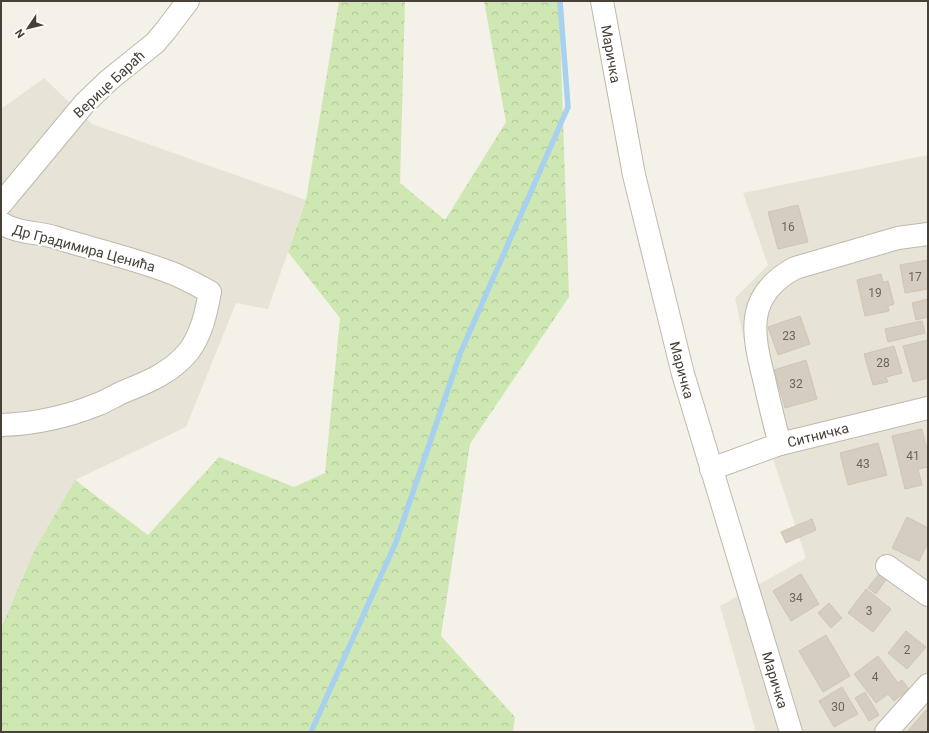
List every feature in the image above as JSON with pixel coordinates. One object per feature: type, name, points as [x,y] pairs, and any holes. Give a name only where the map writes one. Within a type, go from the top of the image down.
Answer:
[{"type":"street","name":"Верице Бараћ","points":[[1,204],[84,104],[109,80],[155,42],[188,1]]},
{"type":"street","name":"Маричка","points":[[602,1],[634,175],[683,374],[791,732]]},
{"type":"street","name":"Др Градимира Ценића","points":[[1,223],[10,229],[52,237],[79,246],[134,260],[170,272],[210,292],[204,325],[196,340],[179,362],[167,372],[153,380],[79,411],[36,421],[1,425]]},
{"type":"street","points":[[780,444],[757,353],[754,328],[755,315],[765,291],[782,275],[795,268],[898,238],[928,234]]},
{"type":"street","name":"Ситничка","points":[[711,469],[780,444],[928,408]]},
{"type":"street","points":[[887,566],[928,594]]},
{"type":"street","points":[[886,732],[928,685]]},
{"type":"shaded area","points":[[44,78],[92,124],[306,200],[268,309],[236,303],[186,427],[75,480],[35,549],[1,628],[1,109]]},
{"type":"shaded area","points":[[928,155],[928,732],[756,732],[720,606],[806,558],[763,429],[735,298],[768,265],[743,193]]},
{"type":"green space","points":[[339,1],[405,1],[400,183],[445,220],[506,122],[484,1],[559,1],[569,297],[470,444],[441,636],[515,717],[513,732],[1,732],[1,628],[35,549],[75,480],[148,535],[219,457],[294,487],[325,473],[340,318],[288,252],[306,200]]},
{"type":"building","points":[[798,205],[808,242],[778,249],[768,212]]},
{"type":"building","points":[[928,260],[928,289],[905,293],[900,265]]},
{"type":"building","points":[[881,274],[883,282],[888,281],[894,304],[888,306],[889,311],[865,316],[857,280]]},
{"type":"building","points":[[928,299],[928,317],[916,320],[912,303]]},
{"type":"building","points":[[800,316],[810,344],[778,355],[768,327]]},
{"type":"building","points":[[922,321],[925,333],[888,342],[885,329]]},
{"type":"building","points":[[928,340],[928,378],[913,382],[903,346]]},
{"type":"building","points":[[894,346],[902,373],[886,377],[888,382],[873,385],[864,354]]},
{"type":"building","points":[[806,360],[817,399],[785,408],[774,370]]},
{"type":"building","points":[[922,429],[926,446],[928,446],[928,467],[918,469],[922,485],[905,489],[892,436]]},
{"type":"building","points":[[878,443],[887,475],[848,485],[840,453]]},
{"type":"building","points":[[907,517],[928,528],[928,543],[919,561],[892,548]]},
{"type":"building","points":[[812,519],[816,530],[786,543],[781,532]]},
{"type":"building","points":[[881,571],[888,577],[876,594],[868,588]]},
{"type":"building","points":[[801,574],[819,604],[791,621],[773,591]]},
{"type":"building","points":[[866,589],[891,609],[873,632],[848,613]]},
{"type":"building","points":[[829,603],[842,618],[831,628],[818,613]]},
{"type":"building","points":[[906,631],[926,647],[907,669],[888,653]]},
{"type":"building","points":[[826,635],[850,676],[823,692],[799,651]]},
{"type":"building","points":[[878,656],[898,683],[902,680],[909,689],[894,701],[888,694],[876,703],[854,674]]},
{"type":"building","points":[[842,687],[858,714],[834,727],[819,701]]},
{"type":"building","points":[[865,692],[879,715],[869,721],[855,698]]},
{"type":"building","points":[[926,710],[928,712],[928,732],[907,732]]},
{"type":"waterway","points":[[311,732],[396,542],[460,354],[568,107],[560,1]]}]
